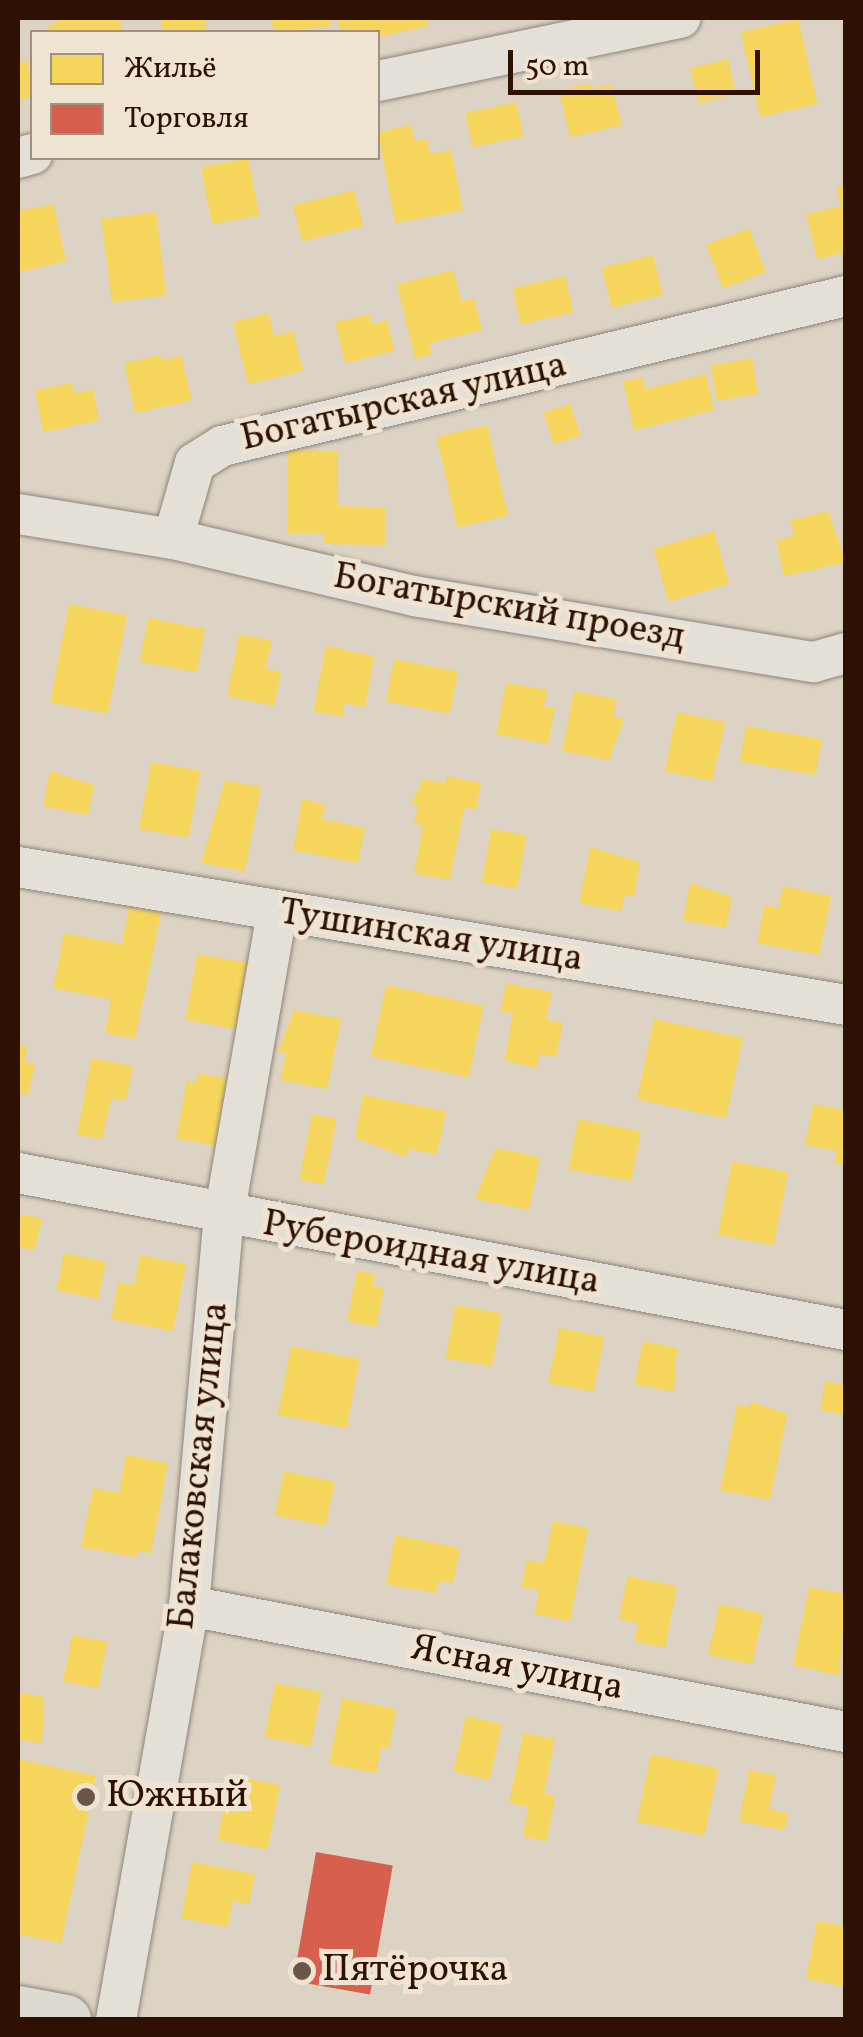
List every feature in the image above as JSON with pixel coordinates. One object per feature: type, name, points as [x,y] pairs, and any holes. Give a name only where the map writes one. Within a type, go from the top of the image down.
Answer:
[{"type":"main road","points":[[18,2011],[66,2020]]},
{"type":"street","points":[[380,82],[680,18]]},
{"type":"street","name":"Богатырская улица","points":[[172,538],[195,462],[222,446],[846,296]]},
{"type":"street","points":[[18,514],[172,538]]},
{"type":"street","name":"Богатырский проезд","points":[[172,538],[471,605],[814,662],[846,652]]},
{"type":"street","name":"Тушинская улица","points":[[18,868],[846,1005]]},
{"type":"street","name":"Балаковская улица","points":[[116,2020],[189,1606],[224,1216],[277,912]]},
{"type":"street","name":"Рубероидная улица","points":[[18,1173],[224,1216],[846,1330]]},
{"type":"street","name":"Ясная улица","points":[[189,1606],[846,1732]]},
{"type":"building: Жильё","points":[[65,18],[119,18],[122,30],[49,30],[48,26]]},
{"type":"building: Жильё","points":[[161,18],[206,18],[206,30],[161,30]]},
{"type":"building: Жильё","points":[[271,18],[330,18],[332,26],[293,30],[274,30]]},
{"type":"building: Жильё","points":[[337,18],[427,18],[428,26],[380,37],[380,30],[340,30]]},
{"type":"building: Жильё","points":[[798,19],[818,104],[760,117],[741,32]]},
{"type":"building: Жильё","points":[[728,59],[736,94],[698,103],[690,68]]},
{"type":"building: Жильё","points":[[28,60],[30,97],[18,100],[18,62]]},
{"type":"building: Жильё","points":[[590,83],[591,89],[611,84],[622,125],[570,137],[559,91]]},
{"type":"building: Жильё","points":[[516,102],[523,136],[472,147],[465,113]]},
{"type":"building: Жильё","points":[[411,125],[415,141],[427,138],[430,154],[451,150],[463,210],[395,223],[380,132]]},
{"type":"building: Жильё","points":[[248,160],[259,215],[212,224],[201,167]]},
{"type":"building: Жильё","points":[[846,185],[846,252],[817,259],[806,214],[841,206],[836,187]]},
{"type":"building: Жильё","points":[[354,190],[363,226],[302,241],[293,205]]},
{"type":"building: Жильё","points":[[53,204],[66,261],[18,272],[18,211]]},
{"type":"building: Жильё","points":[[156,212],[166,295],[112,302],[101,219]]},
{"type":"building: Жильё","points":[[749,228],[766,272],[723,288],[706,244]]},
{"type":"building: Жильё","points":[[653,255],[663,295],[611,308],[602,268]]},
{"type":"building: Жильё","points":[[453,270],[461,301],[474,298],[482,330],[429,343],[432,354],[415,359],[397,284]]},
{"type":"building: Жильё","points":[[565,276],[573,312],[521,324],[512,288]]},
{"type":"building: Жильё","points":[[268,313],[274,336],[293,331],[303,371],[248,384],[233,322]]},
{"type":"building: Жильё","points":[[369,314],[372,324],[387,320],[394,351],[345,363],[335,322]]},
{"type":"building: Жильё","points":[[160,355],[162,360],[181,355],[192,400],[135,413],[124,363]]},
{"type":"building: Жильё","points":[[752,358],[758,393],[717,401],[711,365]]},
{"type":"building: Жильё","points":[[706,374],[714,410],[634,430],[623,381],[642,377],[645,389]]},
{"type":"building: Жильё","points":[[72,383],[74,393],[93,389],[99,420],[43,432],[35,390]]},
{"type":"building: Жильё","points":[[570,404],[580,435],[554,444],[543,413]]},
{"type":"building: Жильё","points":[[487,425],[508,516],[457,527],[436,437]]},
{"type":"building: Жильё","points":[[288,450],[338,451],[337,506],[385,507],[385,545],[323,544],[323,533],[287,533]]},
{"type":"building: Жильё","points":[[828,511],[846,562],[784,576],[776,540],[794,536],[790,520]]},
{"type":"building: Жильё","points":[[714,531],[729,584],[669,601],[653,548]]},
{"type":"building: Жильё","points":[[69,604],[127,615],[108,713],[50,702]]},
{"type":"building: Жильё","points":[[148,618],[205,629],[197,672],[140,661]]},
{"type":"building: Жильё","points":[[239,634],[272,641],[265,669],[281,672],[274,706],[227,696]]},
{"type":"building: Жильё","points":[[326,646],[374,656],[365,707],[345,703],[342,717],[313,711]]},
{"type":"building: Жильё","points":[[394,659],[458,671],[450,714],[386,701]]},
{"type":"building: Жильё","points":[[506,683],[547,690],[544,706],[555,708],[548,744],[496,734]]},
{"type":"building: Жильё","points":[[574,691],[617,699],[613,716],[624,719],[609,760],[562,751]]},
{"type":"building: Жильё","points":[[677,712],[725,722],[712,781],[665,771]]},
{"type":"building: Жильё","points":[[746,726],[822,739],[816,775],[740,761]]},
{"type":"building: Жильё","points":[[151,762],[200,771],[188,838],[139,829]]},
{"type":"building: Жильё","points":[[50,771],[94,785],[88,815],[43,806]]},
{"type":"building: Жильё","points":[[447,776],[481,783],[476,810],[464,807],[450,880],[414,873],[423,825],[414,823],[418,805],[411,804],[423,779],[445,783]]},
{"type":"building: Жильё","points":[[225,780],[261,787],[245,871],[201,863]]},
{"type":"building: Жильё","points":[[302,799],[325,804],[322,819],[365,828],[358,863],[293,850]]},
{"type":"building: Жильё","points":[[491,829],[526,835],[517,888],[482,882]]},
{"type":"building: Жильё","points":[[590,847],[640,862],[634,897],[624,895],[621,911],[579,903]]},
{"type":"building: Жильё","points":[[690,883],[732,897],[726,928],[683,920]]},
{"type":"building: Жильё","points":[[783,886],[831,896],[819,955],[757,943],[764,905],[778,908]]},
{"type":"building: Жильё","points":[[129,907],[161,913],[135,1039],[105,1033],[111,999],[53,988],[64,933],[122,944]]},
{"type":"building: Жильё","points":[[197,954],[251,964],[240,1030],[185,1020]]},
{"type":"building: Жильё","points":[[506,983],[552,992],[546,1019],[563,1023],[556,1057],[540,1054],[537,1068],[504,1061],[513,1013],[500,1011]]},
{"type":"building: Жильё","points":[[386,985],[484,1006],[469,1077],[371,1056]]},
{"type":"building: Жильё","points":[[294,1010],[341,1019],[327,1089],[280,1080],[286,1053],[278,1051]]},
{"type":"building: Жильё","points":[[654,1019],[743,1038],[726,1118],[637,1099]]},
{"type":"building: Жильё","points":[[18,1044],[27,1046],[24,1062],[35,1064],[28,1095],[18,1093]]},
{"type":"building: Жильё","points":[[91,1058],[133,1066],[126,1100],[111,1098],[102,1139],[77,1135]]},
{"type":"building: Жильё","points":[[198,1073],[229,1079],[216,1146],[176,1138],[187,1081],[196,1083]]},
{"type":"building: Жильё","points":[[363,1095],[446,1111],[437,1154],[408,1149],[406,1157],[355,1138]]},
{"type":"building: Жильё","points":[[813,1104],[846,1110],[846,1165],[834,1163],[837,1151],[805,1145]]},
{"type":"building: Жильё","points":[[312,1114],[337,1119],[324,1185],[299,1180]]},
{"type":"building: Жильё","points":[[578,1119],[641,1131],[631,1181],[568,1169]]},
{"type":"building: Жильё","points":[[495,1148],[540,1157],[529,1210],[475,1199]]},
{"type":"building: Жильё","points":[[732,1161],[788,1172],[774,1245],[718,1235]]},
{"type":"building: Жильё","points":[[18,1214],[42,1218],[35,1250],[18,1247]]},
{"type":"building: Жильё","points":[[64,1253],[106,1262],[98,1299],[56,1290]]},
{"type":"building: Жильё","points":[[140,1255],[186,1264],[173,1331],[111,1319],[118,1282],[134,1285]]},
{"type":"building: Жильё","points":[[357,1271],[375,1274],[373,1286],[384,1288],[376,1327],[347,1321]]},
{"type":"building: Жильё","points":[[455,1305],[501,1313],[492,1366],[446,1358]]},
{"type":"building: Жильё","points":[[559,1328],[604,1337],[593,1392],[548,1383]]},
{"type":"building: Жильё","points":[[643,1341],[677,1348],[674,1392],[634,1384]]},
{"type":"building: Жильё","points":[[291,1346],[360,1359],[346,1428],[278,1415]]},
{"type":"building: Жильё","points":[[825,1381],[846,1385],[846,1415],[820,1410]]},
{"type":"building: Жильё","points":[[750,1401],[787,1414],[770,1500],[720,1490],[737,1404],[749,1407]]},
{"type":"building: Жильё","points":[[126,1455],[168,1463],[151,1553],[138,1551],[137,1557],[81,1547],[93,1488],[119,1493]]},
{"type":"building: Жильё","points":[[284,1471],[335,1482],[326,1526],[275,1515]]},
{"type":"building: Жильё","points":[[553,1521],[588,1528],[570,1621],[534,1614],[539,1590],[521,1587],[527,1560],[544,1563]]},
{"type":"building: Жильё","points":[[395,1535],[460,1548],[453,1583],[439,1580],[436,1593],[386,1584]]},
{"type":"building: Жильё","points":[[627,1576],[677,1586],[665,1648],[634,1641],[638,1623],[619,1619]]},
{"type":"building: Жильё","points":[[809,1587],[846,1594],[839,1675],[793,1665]]},
{"type":"building: Жильё","points":[[719,1604],[763,1613],[752,1664],[708,1655]]},
{"type":"building: Жильё","points":[[72,1635],[107,1642],[98,1688],[63,1681]]},
{"type":"building: Жильё","points":[[275,1683],[321,1692],[311,1746],[265,1737]]},
{"type":"building: Жильё","points":[[18,1692],[44,1697],[42,1744],[18,1739]]},
{"type":"building: Жильё","points":[[342,1698],[396,1709],[389,1749],[381,1747],[376,1773],[329,1764]]},
{"type":"building: Жильё","points":[[466,1716],[502,1724],[489,1780],[453,1772]]},
{"type":"building: Жильё","points":[[523,1733],[555,1739],[544,1793],[555,1796],[547,1841],[523,1837],[528,1807],[509,1803]]},
{"type":"building: Жильё","points":[[651,1754],[718,1768],[704,1836],[637,1821]]},
{"type":"building: Жильё","points":[[18,1759],[96,1776],[61,1943],[18,1934]]},
{"type":"building: Жильё","points":[[749,1770],[776,1775],[769,1809],[788,1813],[784,1830],[739,1821]]},
{"type":"building: Жильё","points":[[230,1775],[280,1785],[267,1850],[217,1840]]},
{"type":"building: Жильё","points":[[192,1862],[255,1874],[249,1904],[232,1901],[228,1927],[181,1918]]},
{"type":"building: Жильё","points":[[817,1921],[846,1926],[846,1987],[806,1979]]},
{"type":"building: Торговля","points":[[316,1852],[393,1866],[370,1995],[293,1981]]},
{"type":"place","name":"Южный","points":[[86,1797]]},
{"type":"place","name":"Пятёрочка","points":[[302,1971]]}]
